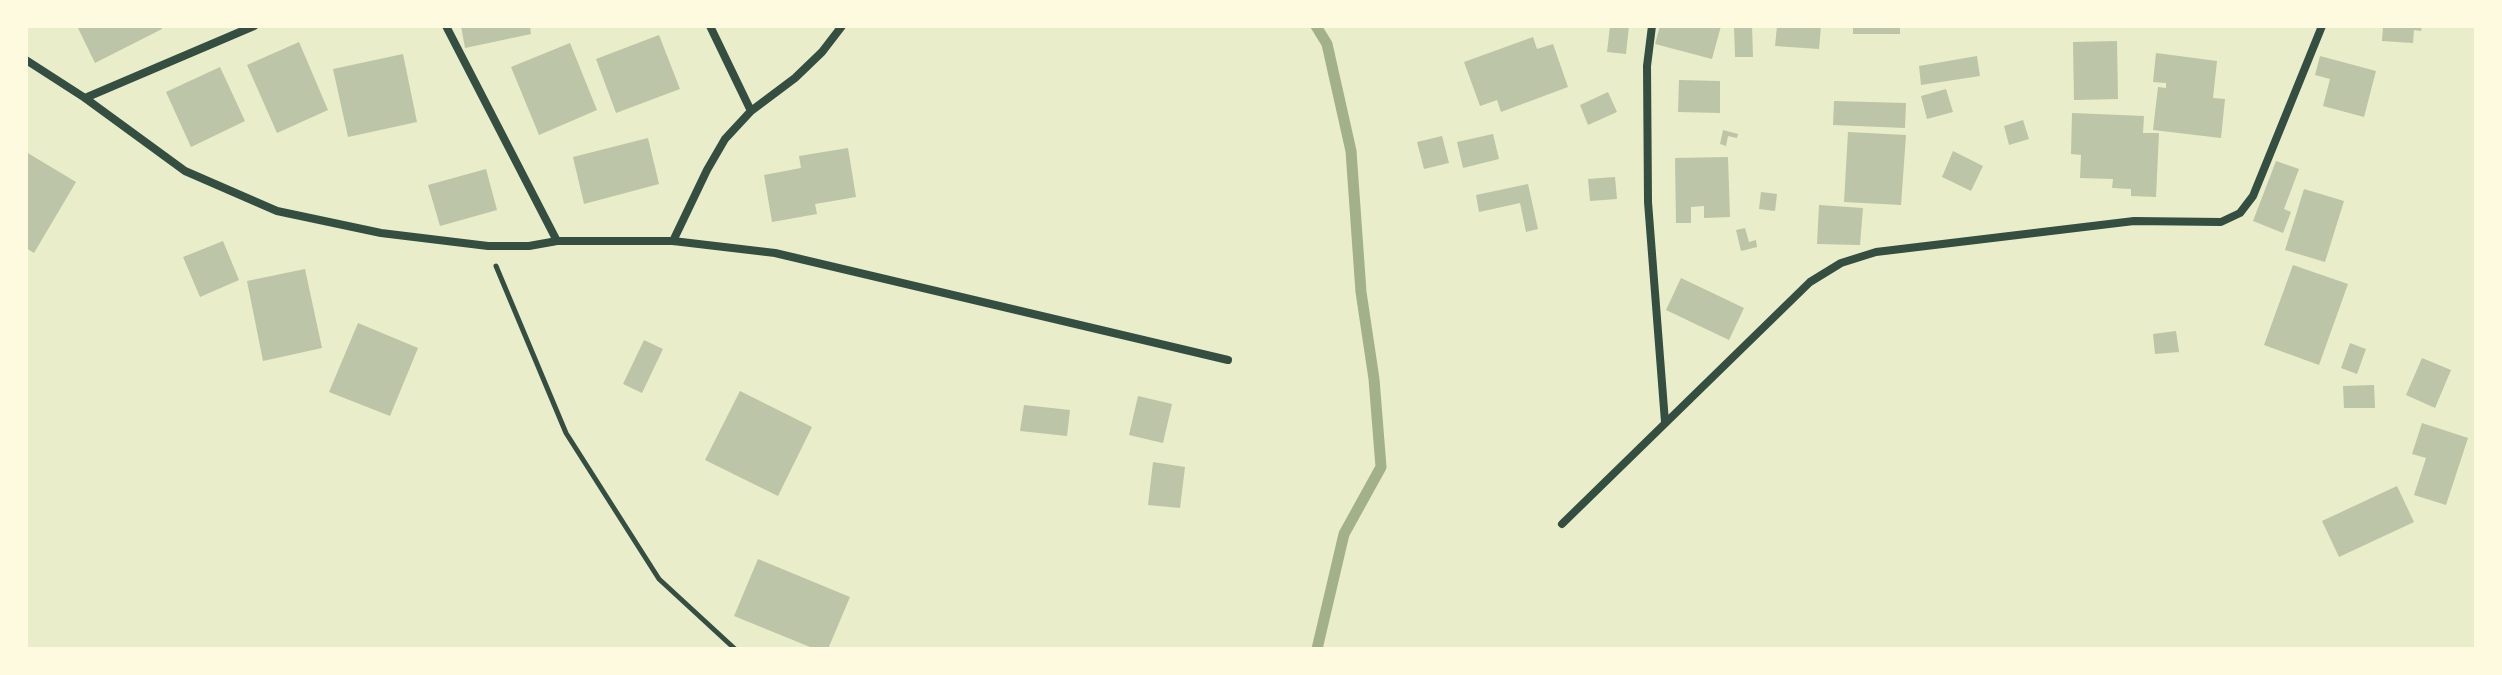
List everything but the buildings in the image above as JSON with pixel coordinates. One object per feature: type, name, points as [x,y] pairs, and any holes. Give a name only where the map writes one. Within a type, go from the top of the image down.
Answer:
[{"type":"street","points":[[85,98],[254,26]]},
{"type":"street","points":[[446,26],[557,241]]},
{"type":"street","points":[[710,26],[751,111]]},
{"type":"street","points":[[673,241],[725,139],[751,111],[795,78],[822,52],[842,26]]},
{"type":"street","points":[[1652,26],[1646,107],[1648,202],[1665,422]]},
{"type":"street","points":[[1562,524],[1810,282],[1841,263],[1876,252],[2134,221],[2221,222],[2240,213],[2253,196],[2322,26]]},
{"type":"street","points":[[26,60],[85,98],[185,171],[277,211],[381,233],[488,246],[529,246],[557,241],[673,241],[775,253],[1228,360]]},
{"type":"path","points":[[488,246],[566,433],[659,579],[735,649]]},
{"type":"waterway","points":[[1316,26],[1327,44],[1351,151],[1361,292],[1374,379],[1381,467],[1344,534],[1317,649]]}]
